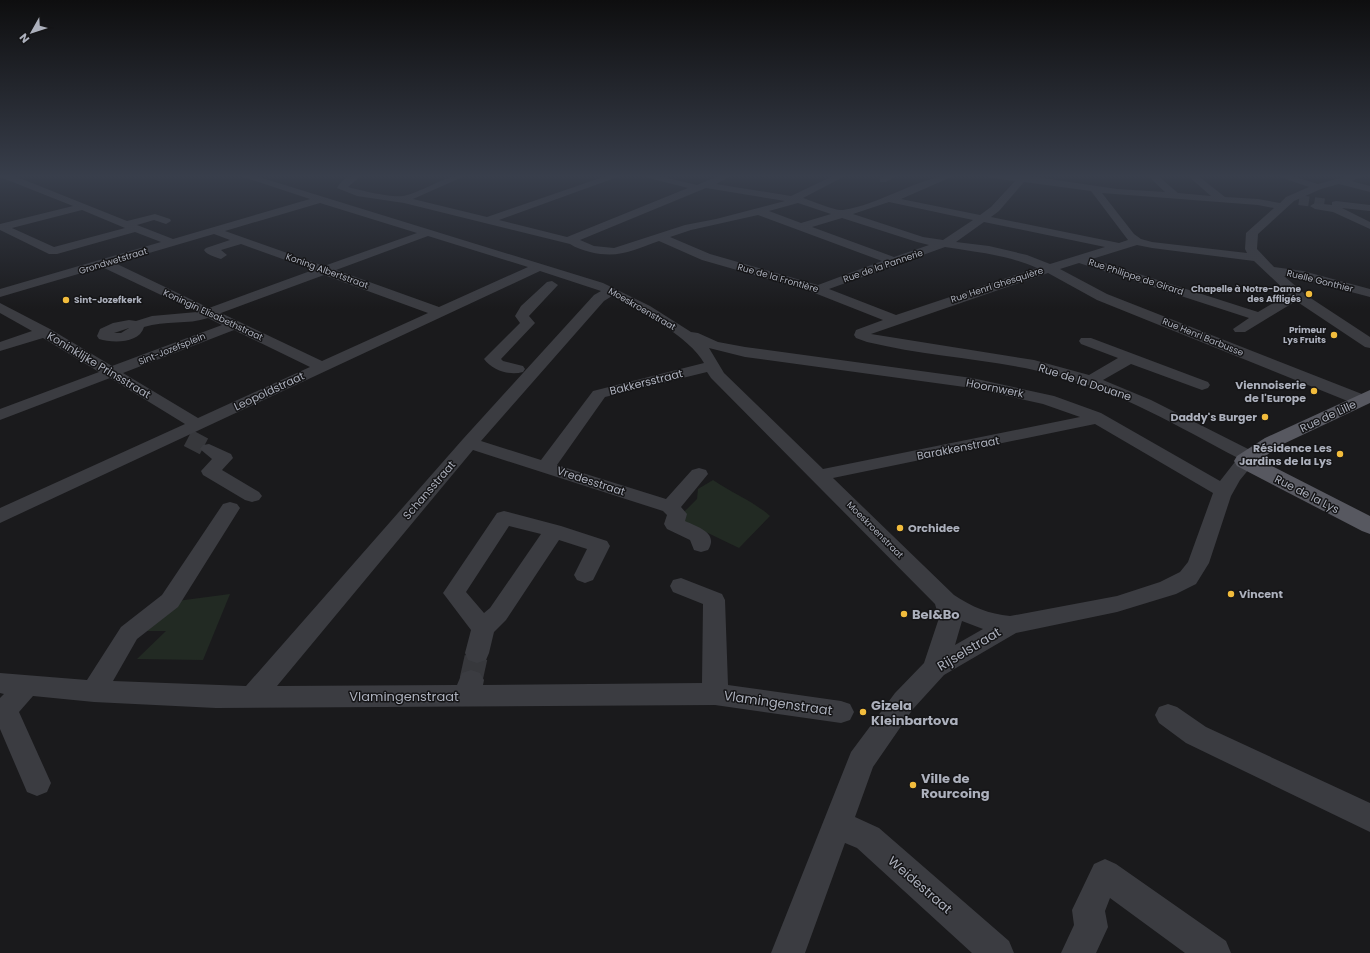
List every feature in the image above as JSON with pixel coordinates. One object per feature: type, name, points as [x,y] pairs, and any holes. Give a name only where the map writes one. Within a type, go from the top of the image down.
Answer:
[{"type":"main road","name":"Rue de Lille","points":[[1247,459],[1279,438],[1365,398]]},
{"type":"main road","name":"Rue de la Lys","points":[[1247,459],[1370,526]]},
{"type":"street","points":[[32,219],[2,227],[53,250],[132,226],[144,219]]},
{"type":"street","points":[[115,219],[173,243]]},
{"type":"street","points":[[161,219],[166,221]]},
{"type":"street","name":"Grondwetstraat","points":[[0,293],[254,219]]},
{"type":"street","name":"Moeskroenstraat","points":[[382,219],[611,290],[674,327],[700,348],[710,360],[717,375],[946,601],[973,618],[990,623],[1010,625]]},
{"type":"street","points":[[474,219],[561,240],[573,240],[623,219]]},
{"type":"street","points":[[440,237],[490,219]]},
{"type":"street","points":[[573,240],[578,245],[611,252],[690,227],[726,219]]},
{"type":"street","points":[[781,219],[895,262]]},
{"type":"street","points":[[801,227],[825,219]]},
{"type":"street","name":"Rue Henri Barbusse","points":[[859,219],[916,238],[1027,259],[1049,268],[1102,297],[1365,398]]},
{"type":"street","name":"Rue de la Pannerie","points":[[818,289],[944,244],[982,219]]},
{"type":"street","points":[[985,219],[1118,246]]},
{"type":"street","points":[[1116,219],[1128,235],[1138,241],[1158,246],[1257,258]]},
{"type":"street","points":[[1270,219],[1252,235],[1251,251],[1296,295],[1370,344]]},
{"type":"street","points":[[1357,219],[1370,226]]},
{"type":"street","name":"Koning Albertstraat","points":[[216,231],[439,312]]},
{"type":"street","points":[[137,325],[152,320],[197,317],[426,233]]},
{"type":"street","name":"Rue de la Frontière","points":[[660,237],[706,257],[818,289],[896,320]]},
{"type":"street","points":[[221,255],[210,250],[243,240]]},
{"type":"street","name":"Rue Henri Ghesquière","points":[[861,336],[862,332],[896,320],[1049,268],[1138,241]]},
{"type":"street","name":"Rue Philippe de Girard","points":[[1080,259],[1260,317]]},
{"type":"street","name":"Koningin Elisabethstraat","points":[[104,263],[321,366]]},
{"type":"street","name":"Leopoldstraat","points":[[0,516],[189,431],[321,366],[538,267]]},
{"type":"street","name":"Ruelle Gonthier","points":[[1270,270],[1303,275],[1370,293]]},
{"type":"street","points":[[517,369],[498,365],[492,359],[528,323],[522,316],[526,309],[552,285]]},
{"type":"street","name":"Schansstraat","points":[[253,696],[469,443],[599,298],[611,290]]},
{"type":"street","points":[[1240,329],[1296,295]]},
{"type":"street","name":"Koninklijke Prinsstraat","points":[[0,307],[45,332],[110,373],[189,431]]},
{"type":"street","name":"Sint-Jozefsplein","points":[[0,415],[234,324]]},
{"type":"street","name":"Hoornwerk","points":[[674,327],[713,344],[745,352],[993,387],[1048,400],[1095,417],[1224,491]]},
{"type":"street","points":[[0,347],[45,332]]},
{"type":"street","name":"Rue de la Douane","points":[[861,336],[1034,365],[1090,381],[1133,397],[1247,459]]},
{"type":"street","points":[[1086,341],[1202,385]]},
{"type":"street","points":[[774,356],[788,344]]},
{"type":"street","name":"Hoornwerk","points":[[712,366],[713,362],[721,356],[745,352]]},
{"type":"street","points":[[1090,381],[1130,358]]},
{"type":"street","name":"Bakkersstraat","points":[[544,466],[551,460],[599,394],[712,366]]},
{"type":"street","name":"Barakkenstraat","points":[[820,475],[1087,422],[1095,417]]},
{"type":"street","name":"Vredesstraat","points":[[469,443],[670,507]]},
{"type":"street","points":[[209,449],[224,458],[210,471],[252,496]]},
{"type":"street","name":"Rijselstraat","points":[[788,953],[838,825],[861,761],[904,701],[935,668],[1010,625],[1117,604],[1168,588],[1188,578],[1198,563],[1230,478],[1247,459]]},
{"type":"street","points":[[699,474],[670,507],[677,514],[674,524],[700,536],[701,545]]},
{"type":"street","points":[[94,691],[129,633],[170,601],[230,508]]},
{"type":"street","points":[[483,628],[454,593],[504,518],[554,531],[599,546],[585,575]]},
{"type":"street","points":[[477,653],[483,628],[498,614],[554,531]]},
{"type":"street","name":"Vlamingenstraat","points":[[682,586],[714,600],[715,694]]},
{"type":"street","points":[[935,668],[951,618],[946,601]]},
{"type":"street","name":"Vlamingenstraat","points":[[0,683],[94,691],[216,697],[470,688],[715,694],[841,712]]},
{"type":"street","points":[[27,686],[5,710],[37,783]]},
{"type":"street","points":[[1168,715],[1196,736],[1370,818]]},
{"type":"street","name":"Weidestraat","points":[[838,825],[868,838],[997,953]]},
{"type":"street","points":[[1078,953],[1091,927],[1088,910],[1105,875],[1214,953]]},
{"type":"shaded area","points":[[713,480],[757,506],[770,516],[739,548],[683,521],[684,512],[697,499],[698,489]]},
{"type":"shaded area","points":[[230,594],[203,660],[137,659],[166,631],[147,631],[177,601]]},
{"type":"tunnel","points":[[188,438],[209,449]]},
{"type":"tunnel","points":[[471,680],[477,653]]},
{"type":"place","name":"Chapelle à Notre-Dame des Affligés","points":[[1309,294]]},
{"type":"place","name":"Sint-Jozefkerk","points":[[66,300]]},
{"type":"place","name":"Primeur Lys Fruits","points":[[1334,335]]},
{"type":"place","name":"Viennoiserie de l'Europe","points":[[1314,391]]},
{"type":"place","name":"Daddy's Burger","points":[[1265,417]]},
{"type":"place","name":"Résidence Les Jardins de la Lys","points":[[1340,454]]},
{"type":"place","name":"Orchidee","points":[[900,528]]},
{"type":"place","name":"Vincent","points":[[1231,594]]},
{"type":"place","name":"Bel&Bo","points":[[904,614]]},
{"type":"place","name":"Gizela Kleinbartova","points":[[863,712]]},
{"type":"place","name":"Ville de Rourcoing","points":[[913,785]]}]
